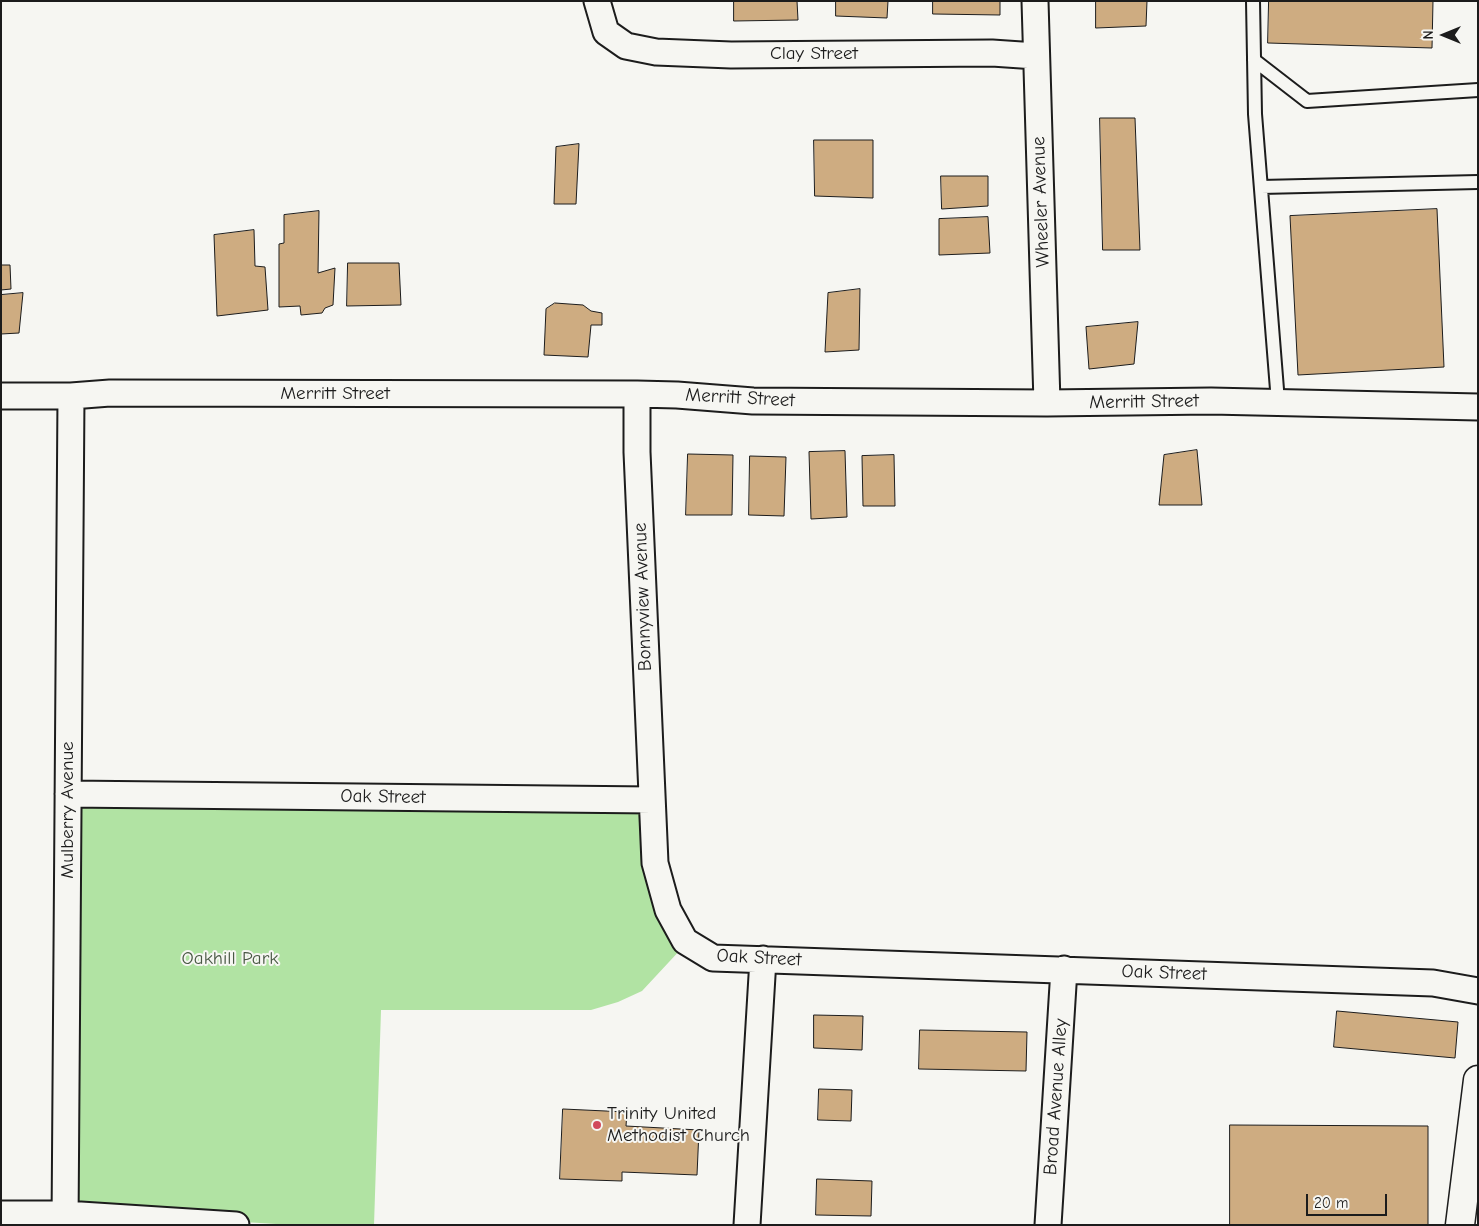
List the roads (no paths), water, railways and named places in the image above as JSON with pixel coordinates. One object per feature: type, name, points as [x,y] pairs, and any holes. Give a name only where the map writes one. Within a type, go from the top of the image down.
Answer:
[{"type":"main road","points":[[1460,1225],[1478,1080]]},
{"type":"street","name":"Wheeler Avenue","points":[[1035,1],[1047,403]]},
{"type":"street","name":"Clay Street","points":[[600,12],[606,32],[626,46],[656,52],[730,55],[992,54],[1036,56]]},
{"type":"street","name":"Merritt Street","points":[[1,396],[71,396],[110,393],[677,394],[753,402],[1047,403],[1211,401],[1478,407]]},
{"type":"street","name":"Bonnyview Avenue","points":[[637,394],[638,462],[652,800]]},
{"type":"street","name":"Mulberry Avenue","points":[[65,1219],[71,396]]},
{"type":"street","name":"Oak Street","points":[[68,794],[652,800],[655,863],[668,910],[685,942],[713,958],[1432,983],[1478,991]]},
{"type":"street","points":[[746,1225],[762,959]]},
{"type":"street","name":"Broad Avenue Alley","points":[[1048,1225],[1064,969]]},
{"type":"street","points":[[1,1214],[65,1219],[236,1225]]},
{"type":"lane","points":[[1253,1],[1255,114],[1278,402]]},
{"type":"lane","points":[[1254,60],[1307,101],[1478,90]]},
{"type":"lane","points":[[1261,187],[1478,182]]},
{"type":"place","name":"Trinity United Methodist Church","points":[[597,1125]]},
{"type":"park label","name":"Oakhill Park","points":[[230,959]]}]
